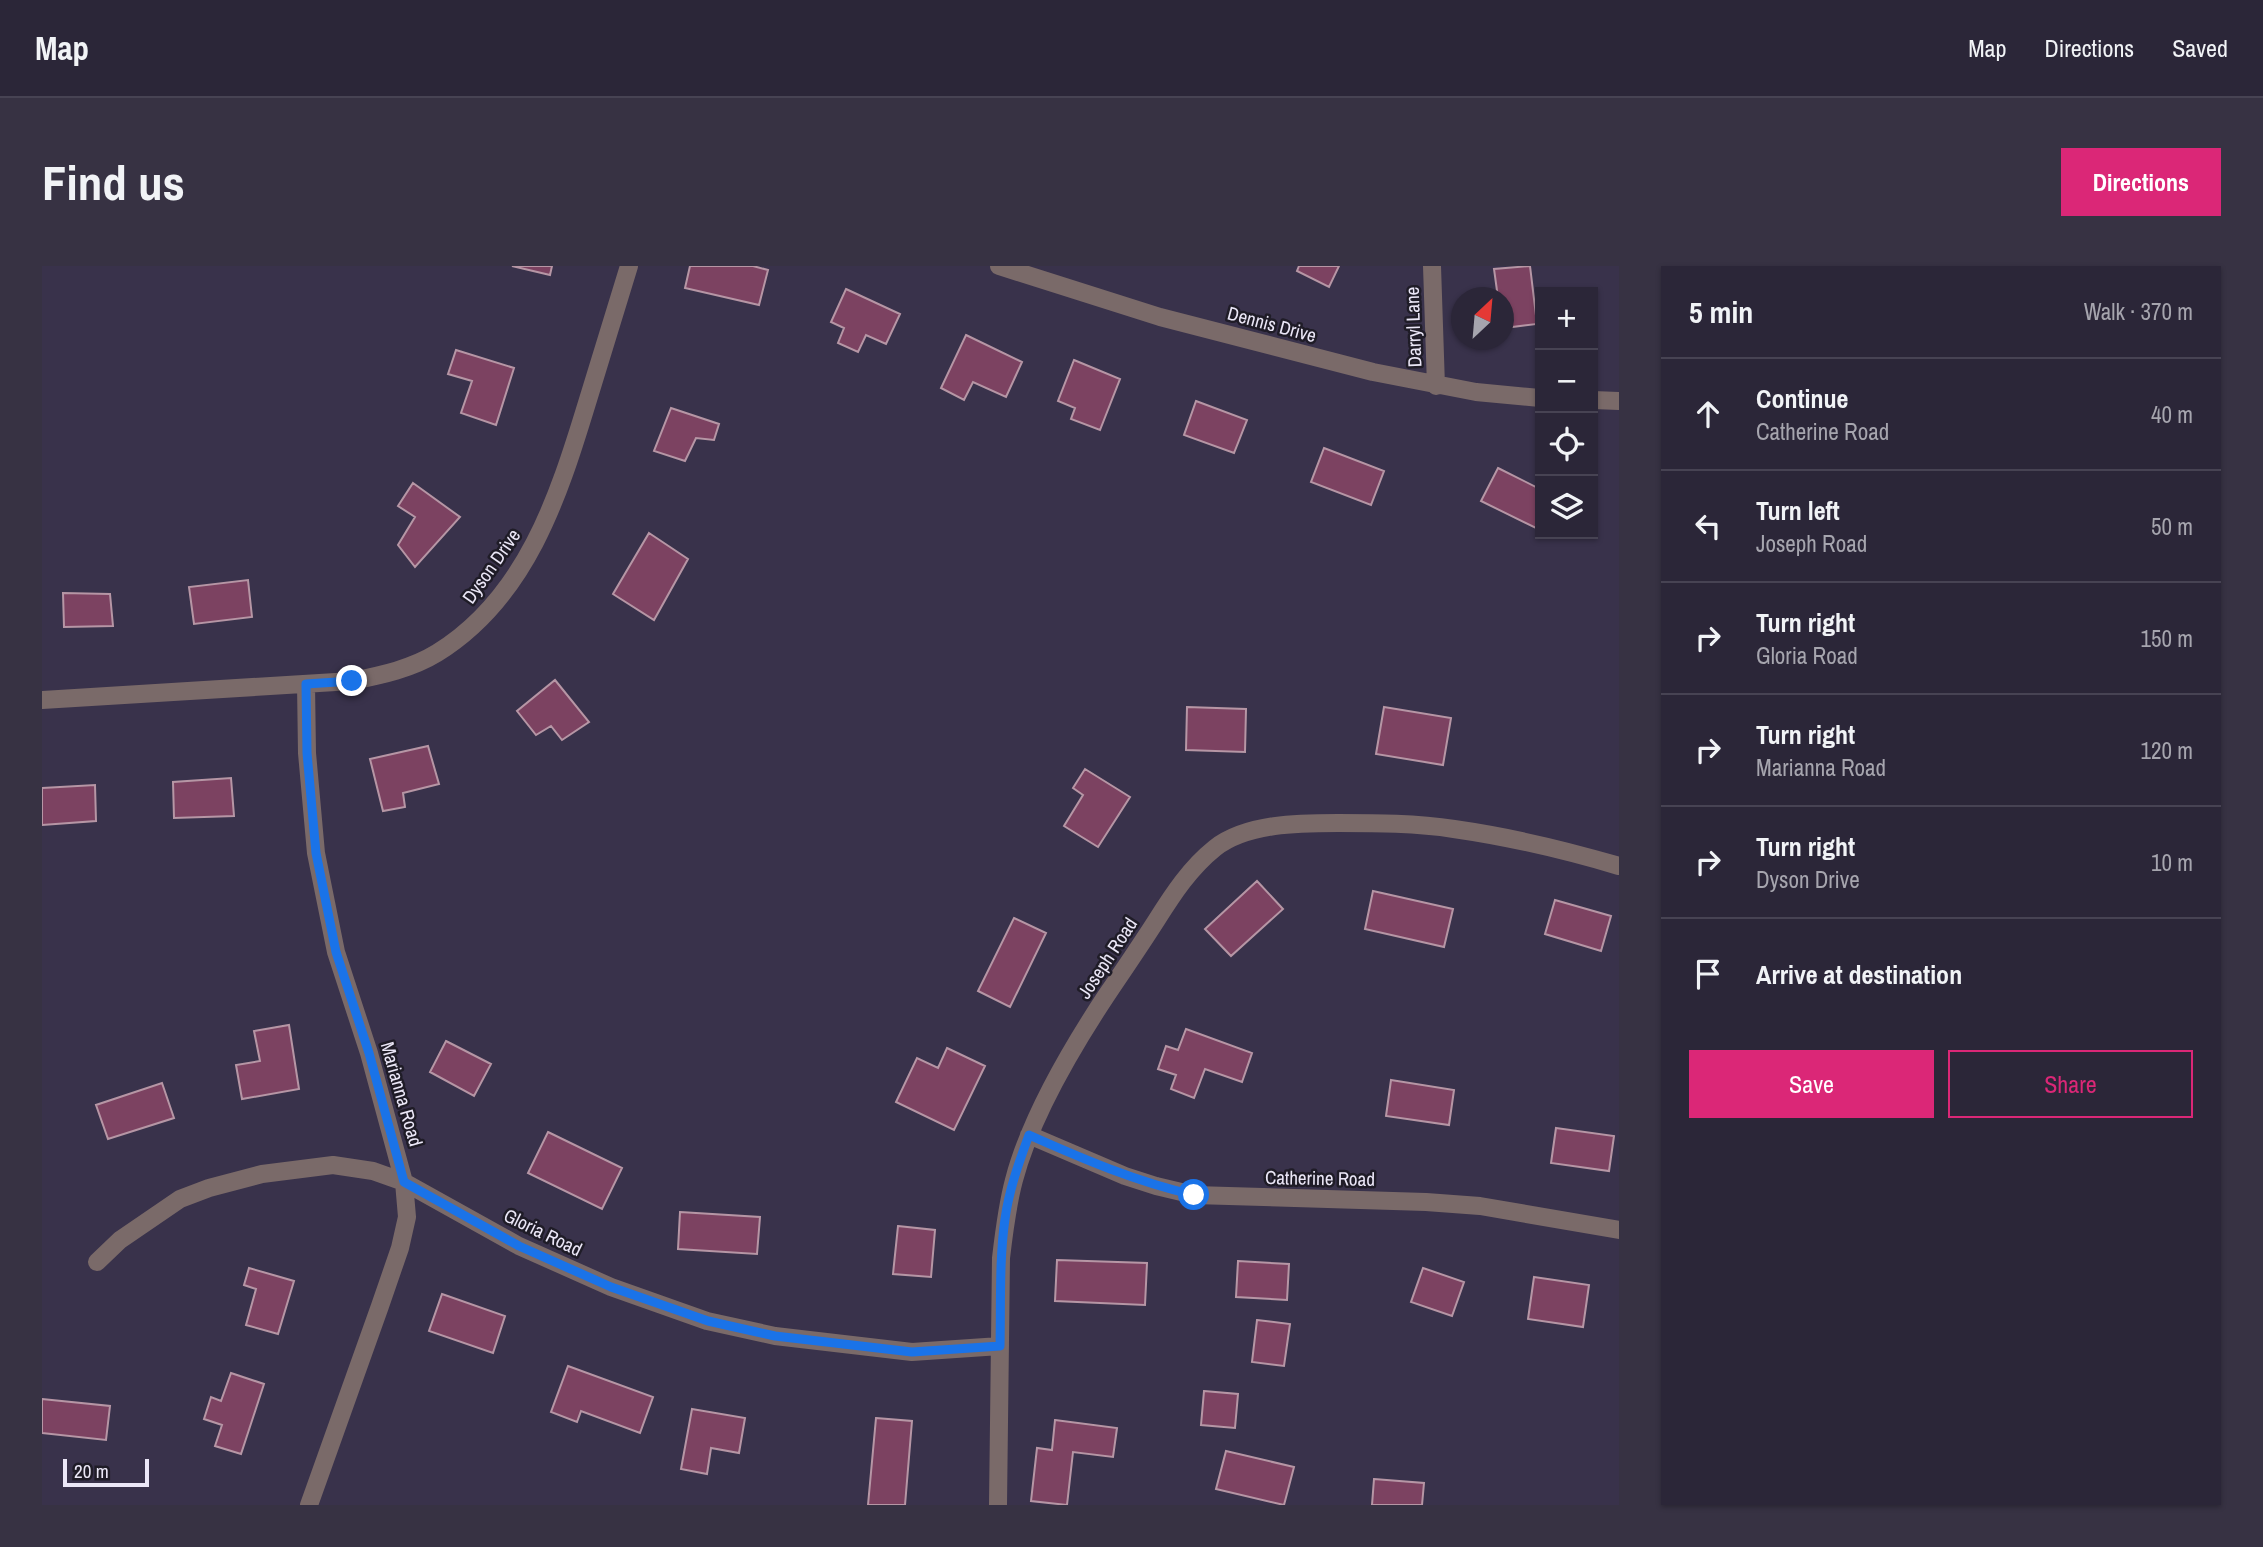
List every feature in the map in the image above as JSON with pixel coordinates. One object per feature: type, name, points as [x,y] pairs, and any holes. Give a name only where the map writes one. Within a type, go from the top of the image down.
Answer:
[{"type":"street","name":"Dyson Drive","points":[[42,700],[352,681],[396,672],[436,653],[474,626],[503,593],[548,518],[564,480],[629,266]]},
{"type":"street","name":"Dennis Drive","points":[[999,266],[1043,273],[1160,317],[1373,372],[1436,386],[1535,398]]},
{"type":"street","name":"Darryl Lane","points":[[1432,266],[1436,386]]},
{"type":"street","points":[[1598,400],[1619,401]]},
{"type":"street","name":"Marianna Road","points":[[306,684],[307,753],[316,853],[336,952],[369,1053],[404,1182],[407,1217],[400,1248],[309,1505]]},
{"type":"street","name":"Joseph Road","points":[[998,1505],[1002,1258],[1005,1219],[1014,1180],[1029,1135],[1063,1069],[1095,1014],[1180,883],[1217,846],[1266,827],[1306,823],[1391,823],[1452,828],[1521,841],[1619,866]]},
{"type":"street","name":"Catherine Road","points":[[1029,1135],[1125,1176],[1194,1195],[1480,1206],[1619,1230]]},
{"type":"street","name":"Gloria Road","points":[[97,1262],[120,1240],[180,1199],[262,1174],[333,1165],[373,1171],[404,1182],[519,1246],[611,1287],[708,1321],[775,1336],[912,1352],[1000,1346]]},
{"type":"building","points":[[512,266],[552,266],[550,275]]},
{"type":"building","points":[[690,266],[753,266],[768,270],[759,305],[685,288]]},
{"type":"building","points":[[1299,266],[1339,266],[1329,287],[1297,271]]},
{"type":"building","points":[[1530,266],[1535,324],[1514,327],[1514,287],[1496,287],[1494,269]]},
{"type":"building","points":[[846,289],[900,314],[886,344],[866,335],[858,352],[838,343],[844,328],[831,322]]},
{"type":"building","points":[[966,335],[1022,362],[1006,397],[973,382],[964,400],[941,388]]},
{"type":"building","points":[[456,350],[514,368],[496,425],[461,413],[472,381],[448,374]]},
{"type":"building","points":[[1074,360],[1120,379],[1100,430],[1071,419],[1075,408],[1058,401]]},
{"type":"building","points":[[1196,401],[1247,420],[1234,453],[1184,435]]},
{"type":"building","points":[[671,408],[719,424],[714,440],[696,438],[685,461],[654,451]]},
{"type":"building","points":[[1324,448],[1384,471],[1371,505],[1311,482]]},
{"type":"building","points":[[1498,468],[1535,486],[1535,528],[1481,501]]},
{"type":"building","points":[[413,483],[460,517],[415,567],[398,545],[415,517],[398,506]]},
{"type":"building","points":[[649,533],[688,559],[654,620],[613,594]]},
{"type":"building","points":[[248,580],[252,617],[194,624],[189,587]]},
{"type":"building","points":[[63,593],[110,594],[113,626],[64,627]]},
{"type":"building","points":[[555,680],[589,722],[562,740],[551,726],[536,735],[517,711]]},
{"type":"building","points":[[1187,707],[1246,709],[1245,752],[1186,750]]},
{"type":"building","points":[[1384,707],[1451,718],[1443,765],[1376,754]]},
{"type":"building","points":[[428,746],[439,784],[403,793],[405,807],[383,811],[370,759]]},
{"type":"building","points":[[1085,769],[1130,797],[1098,847],[1064,826],[1083,795],[1073,788]]},
{"type":"building","points":[[231,778],[234,816],[174,818],[173,782]]},
{"type":"building","points":[[95,785],[96,821],[42,825],[42,788]]},
{"type":"building","points":[[1257,881],[1283,909],[1231,956],[1205,929]]},
{"type":"building","points":[[1373,891],[1453,909],[1444,947],[1365,929]]},
{"type":"building","points":[[1555,900],[1611,916],[1601,951],[1545,934]]},
{"type":"building","points":[[1014,918],[1046,933],[1010,1007],[978,991]]},
{"type":"building","points":[[289,1025],[299,1089],[242,1099],[236,1065],[260,1061],[254,1031]]},
{"type":"building","points":[[1186,1029],[1252,1053],[1242,1082],[1205,1069],[1194,1098],[1171,1089],[1176,1075],[1158,1069],[1166,1046],[1178,1050]]},
{"type":"building","points":[[446,1041],[491,1064],[474,1096],[430,1072]]},
{"type":"building","points":[[947,1048],[985,1066],[954,1130],[896,1102],[917,1058],[938,1068]]},
{"type":"building","points":[[1391,1080],[1454,1090],[1449,1125],[1386,1116]]},
{"type":"building","points":[[162,1083],[174,1118],[108,1139],[96,1105]]},
{"type":"building","points":[[1556,1128],[1614,1136],[1609,1171],[1551,1163]]},
{"type":"building","points":[[548,1132],[622,1168],[602,1209],[528,1173]]},
{"type":"building","points":[[680,1212],[760,1217],[757,1254],[678,1249]]},
{"type":"building","points":[[898,1226],[935,1230],[931,1277],[893,1274]]},
{"type":"building","points":[[1057,1260],[1147,1263],[1145,1305],[1055,1301]]},
{"type":"building","points":[[1238,1261],[1289,1264],[1287,1300],[1236,1297]]},
{"type":"building","points":[[249,1268],[294,1281],[278,1334],[246,1325],[256,1289],[244,1285]]},
{"type":"building","points":[[1423,1268],[1464,1282],[1452,1316],[1411,1302]]},
{"type":"building","points":[[1534,1277],[1589,1285],[1583,1327],[1528,1319]]},
{"type":"building","points":[[442,1294],[505,1316],[493,1353],[429,1331]]},
{"type":"building","points":[[1257,1320],[1290,1324],[1284,1366],[1252,1362]]},
{"type":"building","points":[[568,1366],[653,1397],[640,1433],[581,1411],[577,1422],[551,1412]]},
{"type":"building","points":[[231,1373],[264,1384],[241,1454],[215,1446],[222,1425],[204,1419],[211,1397],[221,1401]]},
{"type":"building","points":[[1204,1391],[1238,1394],[1235,1428],[1201,1425]]},
{"type":"building","points":[[42,1399],[110,1406],[106,1440],[42,1433]]},
{"type":"building","points":[[692,1409],[745,1418],[739,1453],[711,1448],[707,1474],[681,1469]]},
{"type":"building","points":[[876,1418],[912,1421],[905,1505],[868,1505]]},
{"type":"building","points":[[1055,1420],[1117,1428],[1113,1457],[1073,1452],[1067,1505],[1031,1501],[1037,1448],[1052,1450]]},
{"type":"building","points":[[1226,1451],[1294,1467],[1284,1505],[1216,1489]]},
{"type":"building","points":[[1374,1479],[1424,1483],[1422,1505],[1372,1505]]},
{"type":"route","points":[[352,681],[306,684],[307,753],[316,853],[336,952],[369,1053],[404,1182],[519,1246],[611,1287],[708,1321],[775,1336],[912,1352],[1000,1346],[1005,1219],[1029,1135],[1125,1176],[1194,1195]]}]
